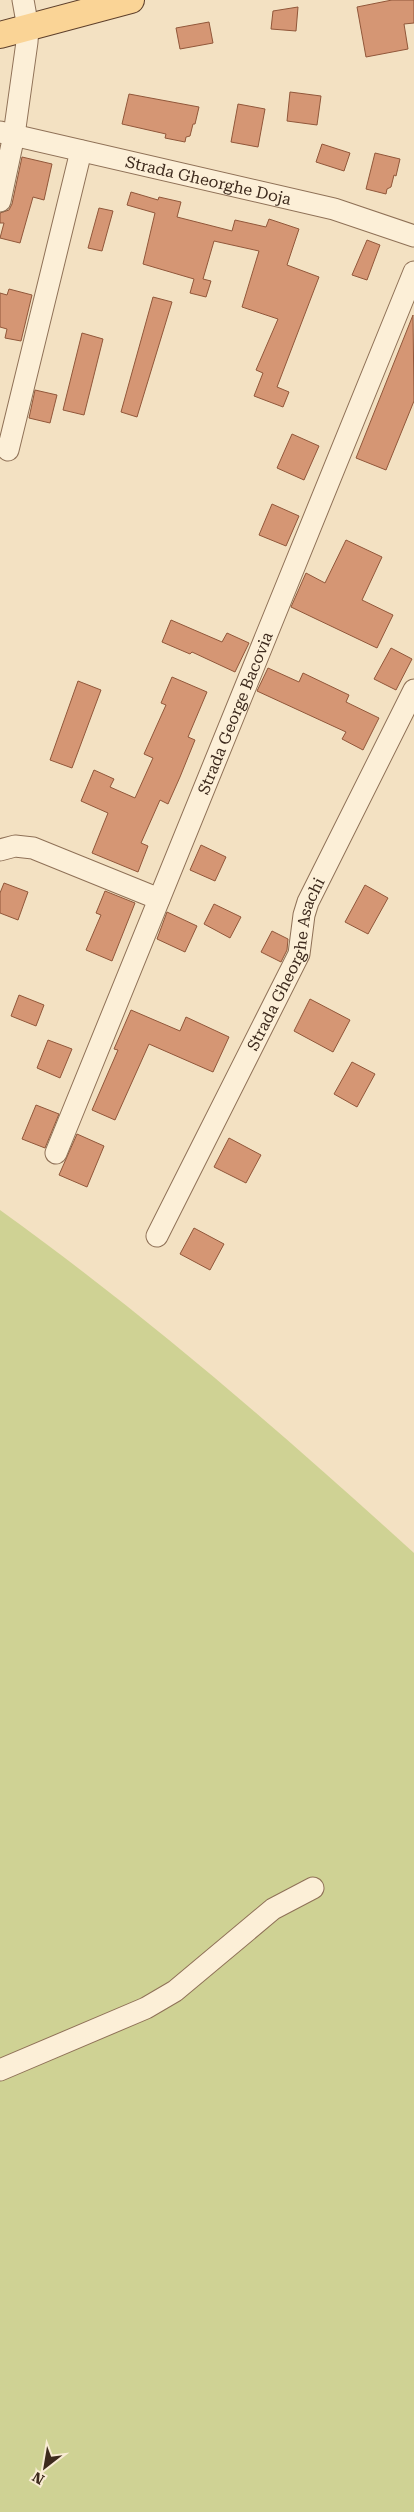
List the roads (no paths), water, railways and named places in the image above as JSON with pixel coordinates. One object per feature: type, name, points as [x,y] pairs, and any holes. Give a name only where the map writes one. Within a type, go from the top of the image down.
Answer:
[{"type":"main road","points":[[0,35],[131,0]]},
{"type":"street","points":[[0,201],[7,133],[28,28],[23,0]]},
{"type":"street","name":"Strada Gheorghe Doja","points":[[7,133],[334,209],[414,236]]},
{"type":"street","points":[[8,450],[81,151]]},
{"type":"street","name":"Strada George Bacovia","points":[[56,1153],[414,272]]},
{"type":"street","name":"Strada Gheorghe Asachi","points":[[156,1236],[300,954],[304,915],[308,902],[414,690]]},
{"type":"street","points":[[0,850],[15,846],[32,848],[160,899]]},
{"type":"street","points":[[0,2070],[146,2008],[174,1991],[273,1909],[313,1888]]}]
